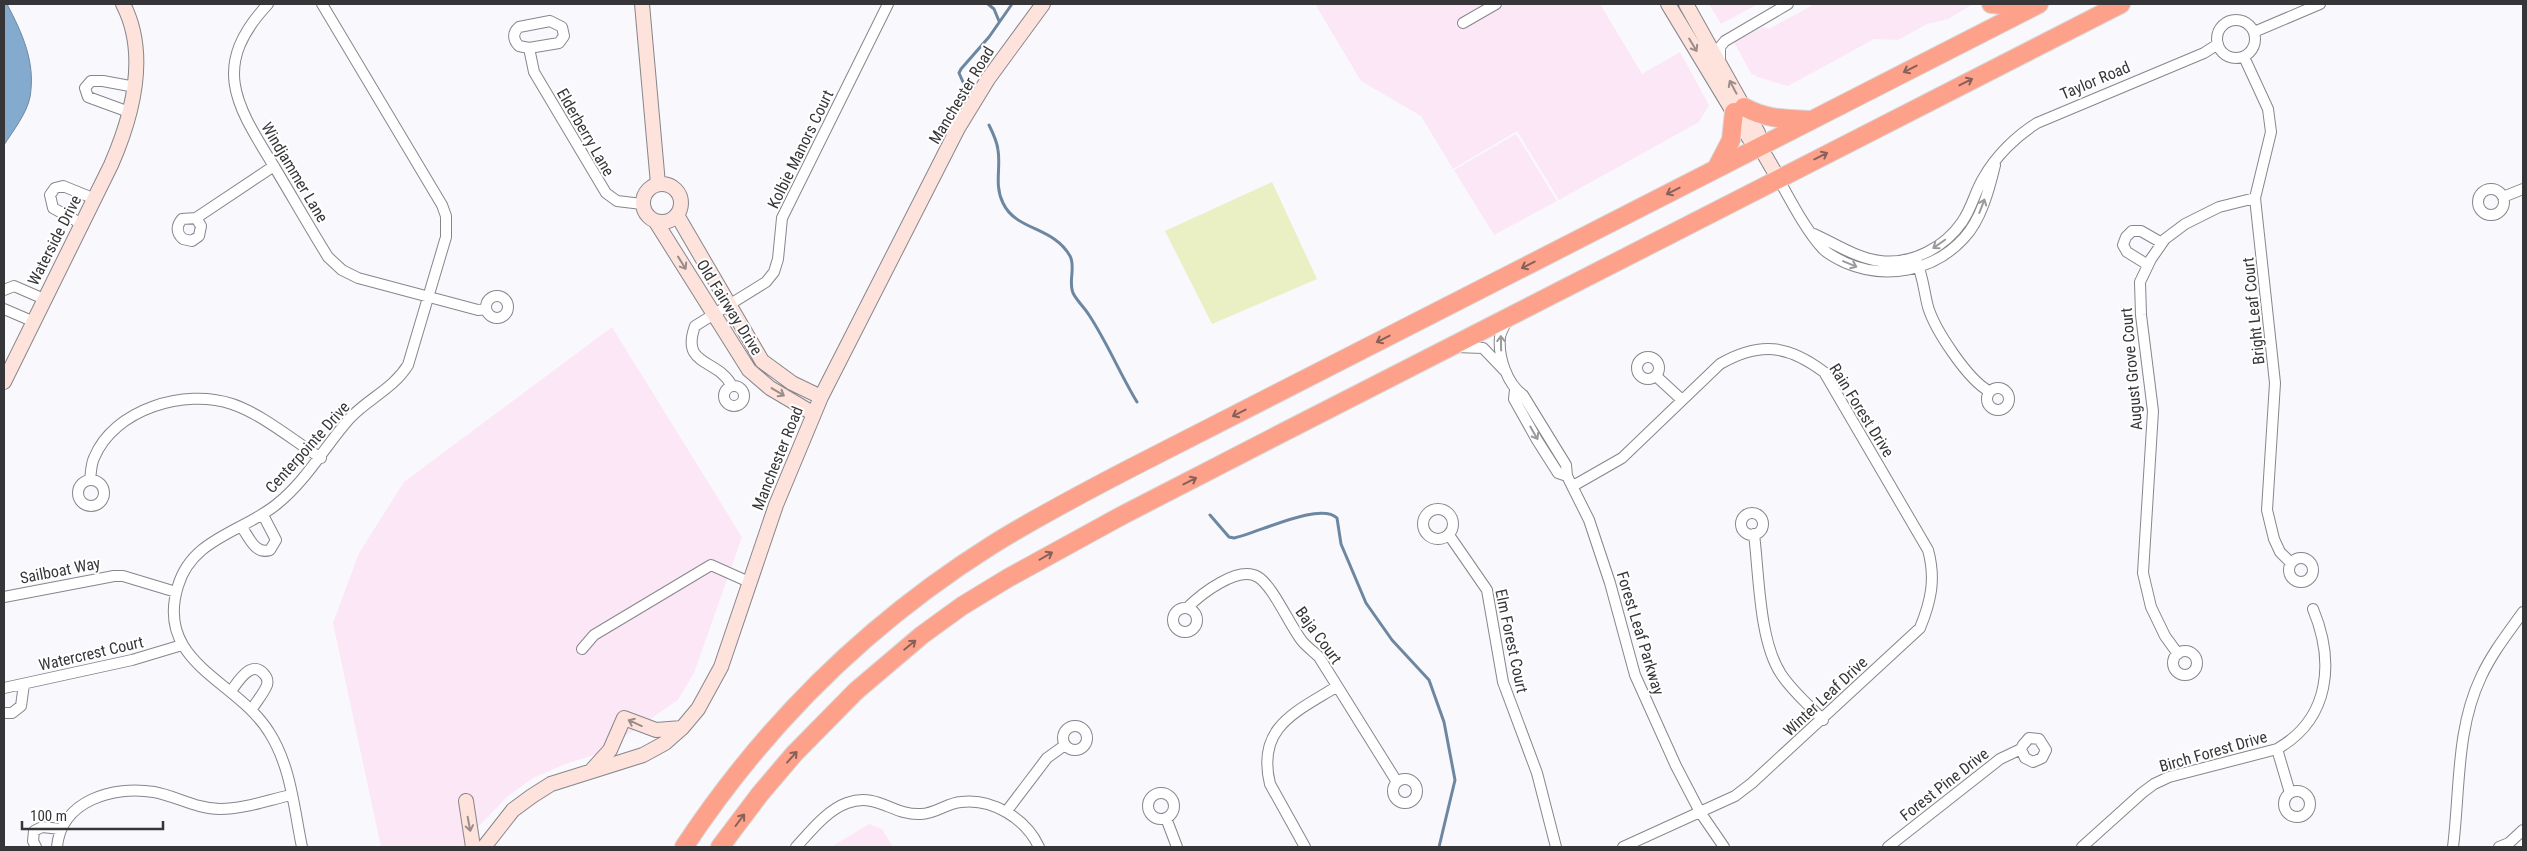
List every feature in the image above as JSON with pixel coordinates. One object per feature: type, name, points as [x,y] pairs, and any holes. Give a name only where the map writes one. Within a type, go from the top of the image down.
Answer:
[{"type":"highway","points":[[1970,39],[1990,4],[2036,6]]},
{"type":"highway","points":[[720,847],[760,794],[830,716],[890,662],[962,606],[1050,554],[1121,516],[2121,4]]},
{"type":"highway","points":[[684,847],[728,784],[760,746],[831,670],[908,604],[985,550],[1096,486],[2036,6]]},
{"type":"highway","points":[[1716,169],[1731,140],[1739,110],[1776,119],[1812,120]]},
{"type":"street","name":"Waterside Drive","points":[[4,376],[95,199],[120,144],[135,87],[134,43],[123,4]]},
{"type":"street","name":"Windjammer Lane","points":[[268,4],[248,28],[241,42],[235,63],[234,79],[239,106],[328,257],[342,270],[358,278],[478,310],[486,309]]},
{"type":"street","name":"Centerpointe Drive","points":[[302,847],[286,769],[279,749],[270,732],[252,709],[198,666],[182,645],[173,606],[183,572],[198,552],[218,537],[263,515],[288,495],[321,458],[351,418],[394,384],[402,374],[408,365],[446,237],[446,216],[442,205],[322,4]]},
{"type":"street","points":[[642,4],[658,184],[647,191],[642,204]]},
{"type":"street","name":"Kolbie Manors Court","points":[[732,386],[720,370],[696,357],[690,344],[695,326],[766,282],[774,272],[778,259],[782,218],[888,4]]},
{"type":"street","name":"Manchester Road","points":[[484,847],[513,810],[532,796],[551,784],[643,755],[665,743],[682,728],[698,708],[720,667],[776,505],[821,397],[958,128],[988,79],[1043,4]]},
{"type":"street","points":[[1463,23],[1496,4]]},
{"type":"street","name":"Taylor Road","points":[[1668,4],[1739,110]]},
{"type":"street","name":"Taylor Road","points":[[1686,4],[1720,63],[1749,138],[1760,147],[1814,234],[1867,258],[1897,262],[1916,263],[1955,231],[1963,221],[1984,176],[2021,133],[2037,123],[2204,53],[2218,44]]},
{"type":"street","points":[[1720,63],[1720,47],[1729,37],[1788,4]]},
{"type":"street","points":[[2254,32],[2320,4]]},
{"type":"street","points":[[550,22],[562,27],[564,36],[559,43],[529,48],[519,46],[514,40],[514,33],[519,27],[550,22]]},
{"type":"street","points":[[2229,22],[2245,22],[2254,32],[2254,45],[2244,56],[2228,56],[2218,44],[2218,33],[2229,22]]},
{"type":"street","points":[[1703,32],[1715,38],[1729,37]]},
{"type":"street","name":"Elderberry Lane","points":[[529,48],[534,72],[601,187],[617,201],[642,204]]},
{"type":"street","name":"Bright Leaf Court","points":[[2244,56],[2268,109],[2271,132],[2255,198],[2275,383],[2267,510],[2274,540],[2280,552],[2291,563]]},
{"type":"street","points":[[129,112],[88,97],[85,88],[91,82],[103,81],[135,87]]},
{"type":"street","points":[[196,218],[274,166]]},
{"type":"street","name":"Old Fairway Drive","points":[[658,184],[669,185],[679,194],[681,209],[677,215],[762,361],[792,383],[821,397]]},
{"type":"street","points":[[82,224],[53,208],[50,195],[55,188],[63,186],[95,199]]},
{"type":"street","points":[[2503,197],[2523,189]]},
{"type":"street","name":"August Grove Court","points":[[2178,654],[2165,636],[2151,607],[2142,573],[2153,411],[2141,314],[2140,282],[2162,243],[2185,224],[2219,207],[2255,198]]},
{"type":"street","name":"Old Fairway Drive","points":[[642,204],[645,214],[656,222],[749,370],[770,388],[814,414]]},
{"type":"street","points":[[656,222],[666,222],[677,215]]},
{"type":"street","points":[[2148,265],[2126,252],[2123,245],[2126,237],[2132,231],[2141,232],[2162,243]]},
{"type":"street","points":[[1916,263],[1929,309],[1957,358],[1978,385],[1989,391]]},
{"type":"street","points":[[4,290],[14,286],[44,299]]},
{"type":"street","points":[[4,309],[32,321]]},
{"type":"street","name":"Forest Leaf Parkway","points":[[1510,316],[1500,339],[1506,371],[1515,390],[1514,399],[1558,473],[1567,476],[1589,520],[1607,574],[1635,675],[1657,728],[1700,812],[1724,847]]},
{"type":"street","name":"Forest Leaf Parkway","points":[[1453,347],[1483,348],[1506,371]]},
{"type":"street","name":"Rain Forest Drive","points":[[1572,486],[1622,458],[1720,364],[1736,355],[1773,348],[1798,354],[1824,372],[1928,550],[1933,573]]},
{"type":"street","points":[[1656,376],[1682,400]]},
{"type":"street","points":[[90,480],[93,459],[102,443],[113,432],[136,414],[150,407],[177,400],[207,399],[233,404],[255,415],[321,458]]},
{"type":"street","points":[[242,526],[258,550],[266,552],[270,550],[276,540],[263,515]]},
{"type":"street","points":[[1754,534],[1765,628],[1771,657],[1782,676],[1822,720]]},
{"type":"street","name":"Elm Forest Court","points":[[1449,535],[1487,590],[1503,682],[1536,773],[1556,847]]},
{"type":"street","points":[[582,649],[594,635],[711,565],[749,582]]},
{"type":"street","name":"Winter Leaf Drive","points":[[1623,847],[1735,796],[1752,783],[1920,628],[1931,600],[1933,573]]},
{"type":"street","name":"Baja Court","points":[[1187,608],[1205,592],[1228,579],[1245,574],[1258,577],[1268,588],[1302,641],[1319,657],[1397,782]]},
{"type":"street","name":"Sailboat Way","points":[[5,595],[114,576],[123,576],[176,592]]},
{"type":"street","name":"Birch Forest Drive","points":[[2082,847],[2154,784],[2169,778],[2277,749],[2292,741],[2303,730],[2314,715],[2322,694],[2325,661],[2324,644],[2312,609]]},
{"type":"street","points":[[2453,847],[2464,730],[2469,710],[2488,662],[2523,612]]},
{"type":"street","name":"Watercrest Court","points":[[5,687],[132,660],[182,645]]},
{"type":"street","points":[[231,691],[246,672],[255,669],[263,672],[266,677],[266,686],[252,709]]},
{"type":"street","points":[[4,713],[12,713],[21,706],[24,684]]},
{"type":"street","points":[[1305,847],[1270,784],[1268,773],[1270,748],[1278,727],[1286,719],[1336,687]]},
{"type":"street","points":[[590,772],[610,750],[624,718],[656,730],[682,728]]},
{"type":"street","points":[[1006,812],[1047,758],[1066,745]]},
{"type":"street","name":"Forest Pine Drive","points":[[1888,847],[2000,759],[2022,749]]},
{"type":"street","points":[[2277,749],[2290,793]]},
{"type":"street","points":[[57,847],[61,829],[67,818],[81,805],[115,792],[156,792],[198,806],[220,809],[291,795]]},
{"type":"street","points":[[796,847],[833,810],[858,800],[871,799],[904,811],[921,814],[962,802],[988,804],[1006,812],[1024,826],[1034,837],[1039,847]]},
{"type":"street","points":[[466,801],[473,847]]},
{"type":"street","points":[[1166,818],[1177,847]]},
{"type":"street","points":[[36,847],[33,841],[34,831],[42,827],[61,829]]},
{"type":"street","points":[[2499,847],[2509,843],[2523,830]]},
{"type":"shaded area","points":[[1315,4],[1600,4],[1642,74],[1680,52],[1709,105],[1699,122],[1559,200],[1517,131],[1453,169],[1421,116],[1361,81]]},
{"type":"shaded area","points":[[1709,4],[1758,4],[1721,24]]},
{"type":"shaded area","points":[[1815,4],[1973,4],[1948,19],[1927,24],[1898,40],[1874,39],[1788,86],[1757,77],[1754,74],[1752,75],[1734,42],[1763,27],[1769,29]]},
{"type":"shaded area","points":[[1516,134],[1557,201],[1494,235],[1454,170]]},
{"type":"shaded area","points":[[612,327],[742,537],[694,673],[678,700],[601,753],[565,764],[533,778],[508,796],[478,827],[463,847],[381,847],[333,623],[359,553],[404,482]]},
{"type":"shaded area","points":[[869,824],[882,829],[893,847],[831,847]]},
{"type":"green space","points":[[1272,182],[1317,279],[1212,324],[1165,231]]},
{"type":"water","points":[[4,4],[7,4],[13,15],[26,48],[31,72],[31,84],[30,97],[26,109],[4,145]]},
{"type":"waterway","points":[[988,4],[994,9],[999,21]]},
{"type":"waterway","points":[[963,82],[959,73],[961,69],[989,37],[1012,4]]},
{"type":"waterway","points":[[989,125],[995,137],[999,157],[998,183],[1003,203],[1017,219],[1054,239],[1063,246],[1070,256],[1072,260],[1071,284],[1073,293],[1096,325],[1137,402]]},
{"type":"waterway","points":[[1210,515],[1229,537],[1234,538],[1287,520],[1317,513],[1329,514],[1337,518],[1341,544],[1366,603],[1392,640],[1429,680],[1444,722],[1455,780],[1439,847]]}]
